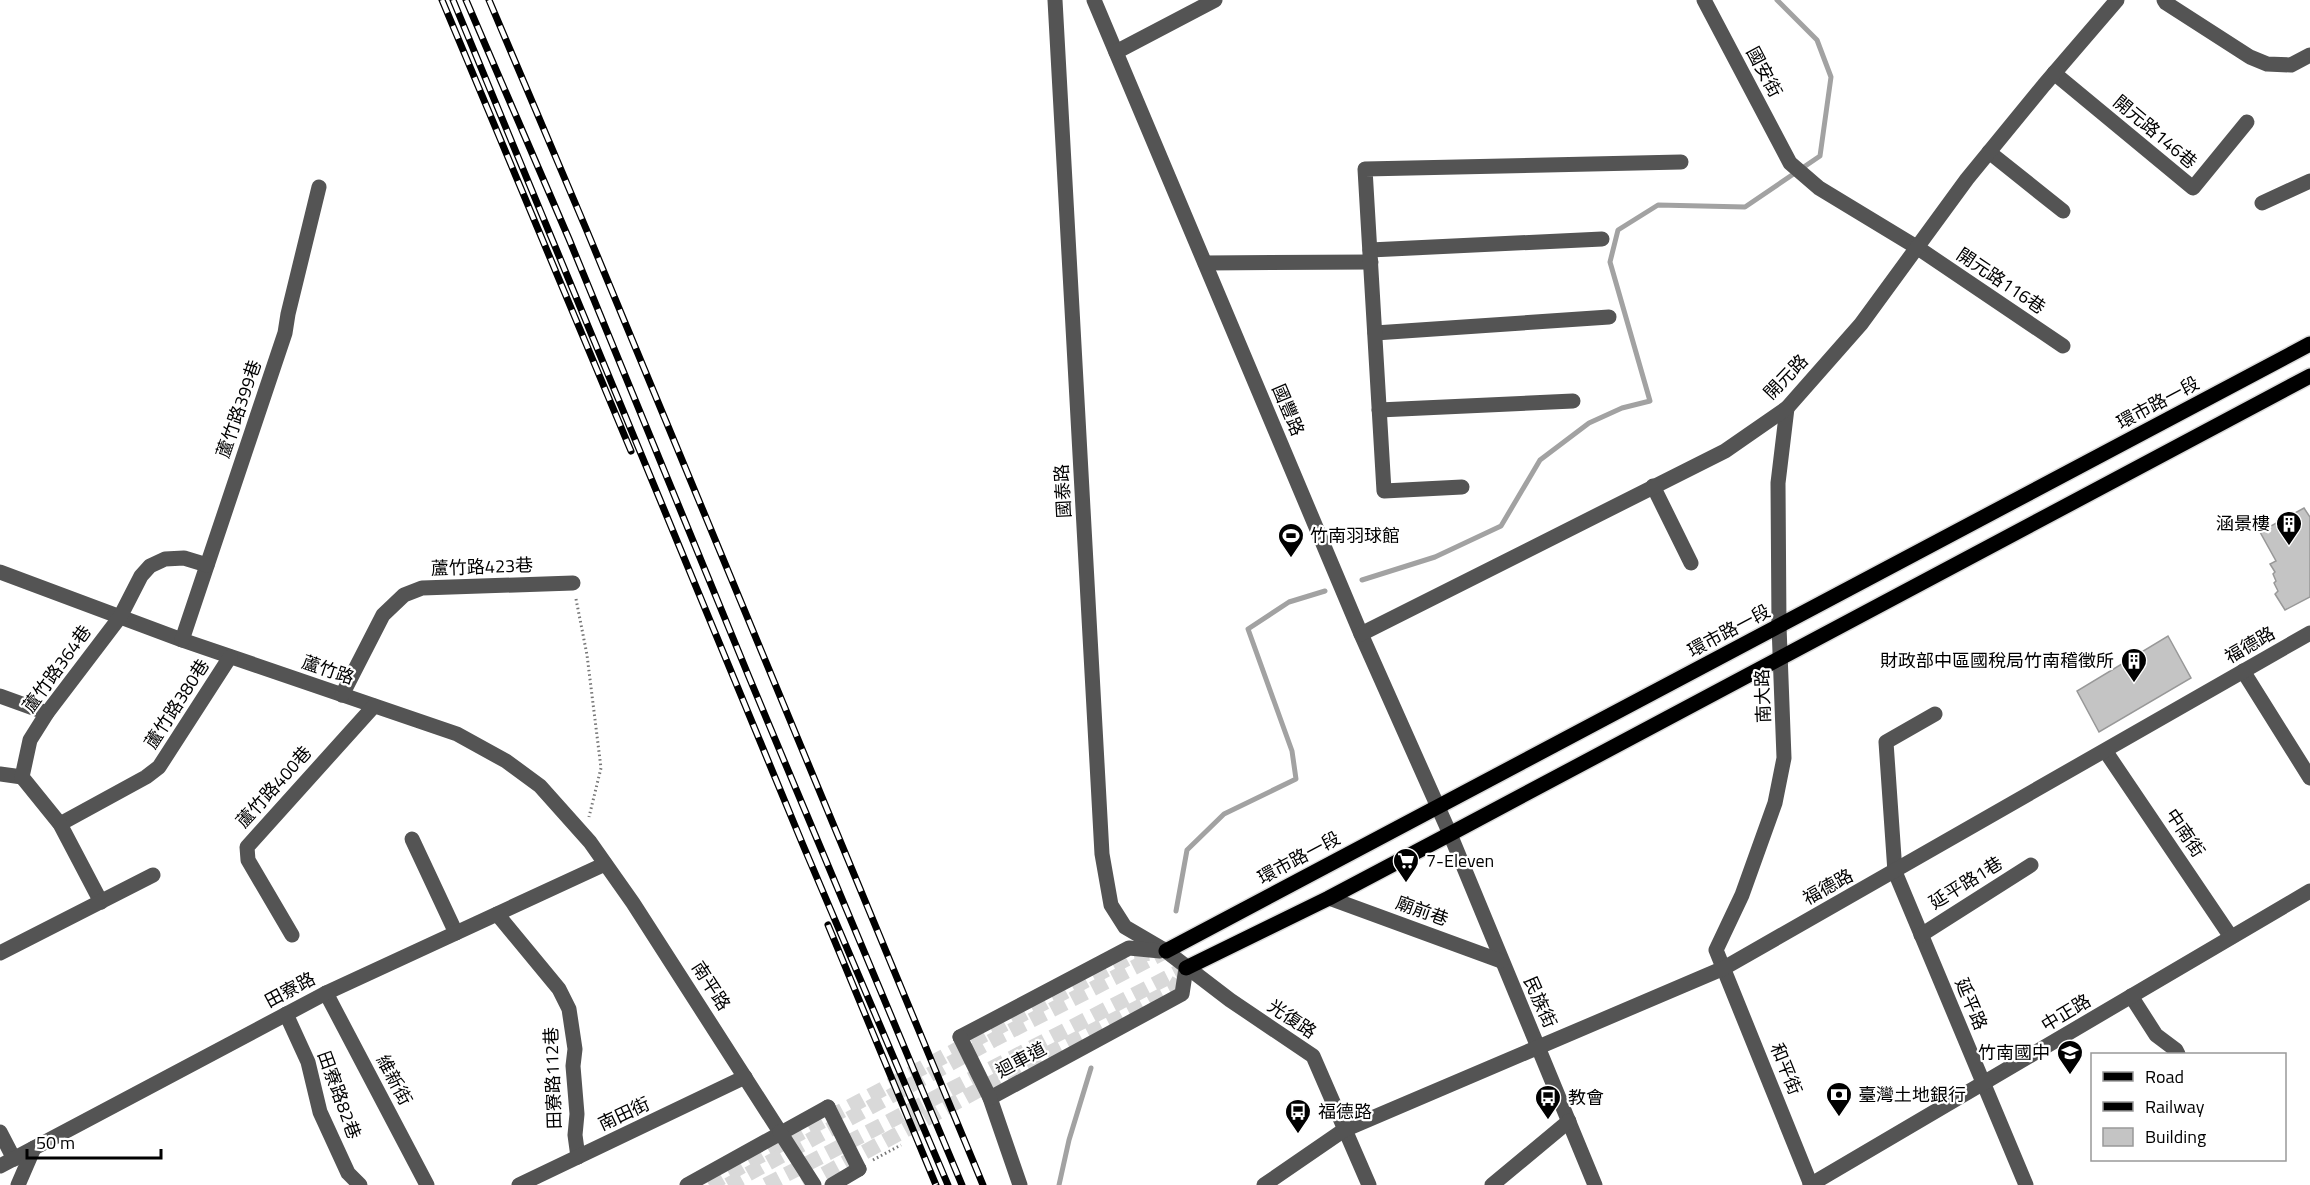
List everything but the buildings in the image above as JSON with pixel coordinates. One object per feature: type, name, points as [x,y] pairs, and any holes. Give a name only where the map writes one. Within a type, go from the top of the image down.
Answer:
[{"type":"main road","name":"環市路一段","points":[[1166,951],[2310,344]]},
{"type":"main road","points":[[1186,968],[1329,898],[2310,376]]},
{"type":"main road","points":[[1950,535],[1965,559]]},
{"type":"street","name":"國泰路","points":[[1055,0],[1102,854],[1110,905],[1125,927],[1166,951]]},
{"type":"street","name":"國豐路","points":[[1094,0],[1361,634],[1450,834]]},
{"type":"street","points":[[1116,52],[1215,0]]},
{"type":"street","name":"國安街","points":[[1704,0],[1790,163],[1819,188],[1918,248]]},
{"type":"street","name":"開元路","points":[[1361,634],[1725,451],[1787,408],[1861,324],[1989,152],[2117,0]]},
{"type":"street","points":[[2164,0],[2241,51],[2267,64],[2291,65],[2310,55]]},
{"type":"street","name":"開元路146巷","points":[[2054,73],[2193,188],[2247,122]]},
{"type":"street","points":[[1989,152],[2063,211]]},
{"type":"street","points":[[1462,487],[1384,491],[1365,169],[1681,162]]},
{"type":"street","points":[[2262,203],[2310,181]]},
{"type":"street","name":"蘆竹路399巷","points":[[182,640],[285,333],[319,187]]},
{"type":"street","points":[[1205,263],[1370,256],[1602,239]]},
{"type":"street","name":"開元路116巷","points":[[1918,248],[2063,346]]},
{"type":"street","points":[[1375,333],[1609,317]]},
{"type":"street","points":[[1379,410],[1573,401]]},
{"type":"street","name":"南大路","points":[[1724,968],[1716,950],[1750,875],[1775,803],[1784,758],[1779,626],[1778,483],[1787,408]]},
{"type":"street","points":[[1653,486],[1691,562]]},
{"type":"street","name":"蘆竹路364巷","points":[[22,777],[30,740],[47,713],[120,617],[141,576],[150,566],[165,559],[184,558],[207,565]]},
{"type":"street","name":"蘆竹路","points":[[0,572],[182,640],[457,734],[506,761],[540,786],[580,830],[605,864]]},
{"type":"street","name":"蘆竹路423巷","points":[[342,695],[383,615],[404,595],[423,588],[573,583]]},
{"type":"street","name":"福德路","points":[[1264,1185],[1344,1130],[1724,968],[2106,752],[2310,633]]},
{"type":"street","name":"蘆竹路380巷","points":[[60,824],[146,777],[159,767],[230,657]]},
{"type":"street","points":[[2243,671],[2310,778]]},
{"type":"street","points":[[0,696],[47,713]]},
{"type":"street","name":"蘆竹路400巷","points":[[292,935],[248,860],[246,847],[374,706]]},
{"type":"street","name":"延平路","points":[[1935,714],[1886,742],[1895,872],[2026,1185]]},
{"type":"street","name":"中南街","points":[[2106,752],[2231,937]]},
{"type":"street","points":[[0,774],[22,777],[60,824],[101,902]]},
{"type":"street","name":"民族街","points":[[1450,834],[1595,1185]]},
{"type":"street","points":[[412,839],[456,933]]},
{"type":"street","name":"田寮路","points":[[7,1162],[326,993],[605,864]]},
{"type":"street","name":"南平路","points":[[605,864],[633,903],[814,1185]]},
{"type":"street","name":"延平路1巷","points":[[1921,935],[2031,865]]},
{"type":"street","points":[[0,953],[153,875]]},
{"type":"street","name":"中正路","points":[[1810,1185],[2310,891]]},
{"type":"street","name":"廟前巷","points":[[1329,898],[1501,961]]},
{"type":"street","name":"田寮路112巷","points":[[497,914],[559,989],[569,1009],[575,1049],[573,1066],[578,1157]]},
{"type":"street","name":"迴車道","points":[[1166,951],[1129,948],[960,1037],[990,1098],[1182,994],[1186,968]]},
{"type":"street","name":"光復路","points":[[1166,951],[1230,1000],[1313,1056],[1369,1185]]},
{"type":"street","name":"和平街","points":[[1724,968],[1810,1185]]},
{"type":"street","name":"維新街","points":[[326,993],[427,1185]]},
{"type":"street","points":[[2131,996],[2156,1035],[2178,1053]]},
{"type":"street","name":"田寮路82巷","points":[[286,1014],[308,1062],[320,1112],[348,1173],[360,1185]]},
{"type":"street","name":"南田街","points":[[519,1185],[745,1077]]},
{"type":"street","points":[[990,1098],[1020,1185]]},
{"type":"street","points":[[687,1185],[828,1107],[859,1169],[832,1185]]},
{"type":"street","points":[[1492,1185],[1569,1121]]},
{"type":"street","points":[[0,1132],[7,1162]]},
{"type":"street","points":[[18,1185],[34,1148]]},
{"type":"path","points":[[573,583],[587,655],[601,768],[589,817],[580,830]]},
{"type":"path","points":[[882,1155],[901,1144]]},
{"type":"waterway","points":[[1362,580],[1435,557],[1501,526],[1540,460],[1589,423],[1622,408],[1650,401],[1610,262],[1618,230],[1658,205],[1745,207],[1820,156],[1831,77],[1817,40],[1777,0]]},
{"type":"waterway","points":[[1176,911],[1187,850],[1224,814],[1296,779],[1292,751],[1248,629],[1289,602],[1325,591]]},
{"type":"waterway","points":[[1059,1185],[1069,1140],[1091,1068]]},
{"type":"tunnel","points":[[728,1185],[995,1039],[1166,951]]},
{"type":"tunnel","points":[[709,1185],[804,1131],[1132,956],[1151,953]]},
{"type":"tunnel","points":[[804,1185],[999,1079],[1174,989],[1186,968]]},
{"type":"tunnel","points":[[766,1185],[1186,968]]},
{"type":"railway","points":[[442,0],[631,451]]},
{"type":"railway","points":[[453,0],[803,845],[948,1185]]},
{"type":"railway","points":[[466,0],[569,239],[749,677],[962,1185]]},
{"type":"railway","points":[[489,0],[983,1185]]},
{"type":"railway","points":[[828,925],[936,1185]]},
{"type":"place","name":"涵景樓","points":[[2289,547]]},
{"type":"place","name":"竹南羽球館","points":[[1291,559]]},
{"type":"place","name":"財政部中區國稅局竹南稽徵所","points":[[2134,684]]},
{"type":"place","name":"7-Eleven","points":[[1406,884]]},
{"type":"place","name":"竹南國中","points":[[2070,1076]]},
{"type":"place","name":"臺灣土地銀行","points":[[1839,1118]]},
{"type":"place","name":"教會","points":[[1548,1121]]},
{"type":"place","name":"福德路","points":[[1298,1135]]}]
